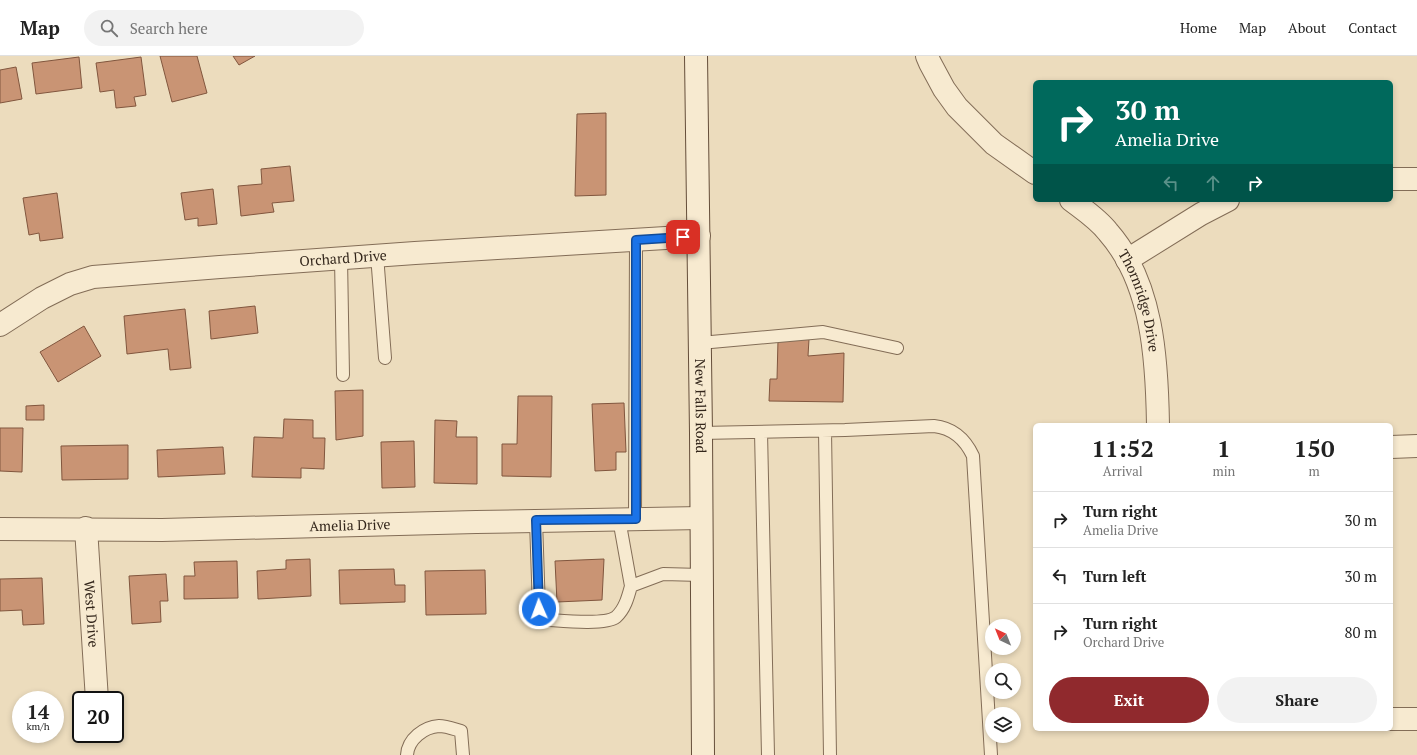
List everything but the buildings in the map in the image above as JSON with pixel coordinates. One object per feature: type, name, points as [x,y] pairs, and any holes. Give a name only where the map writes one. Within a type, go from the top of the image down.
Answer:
[{"type":"street","name":"New Falls Road","points":[[696,56],[701,433],[703,755]]},
{"type":"street","points":[[927,56],[944,89],[957,107],[994,144],[1033,172]]},
{"type":"street","points":[[1393,179],[1417,179]]},
{"type":"street","name":"Thornridge Drive","points":[[1073,202],[1108,231],[1127,260],[1146,306],[1151,329],[1157,389],[1158,423]]},
{"type":"street","points":[[1127,260],[1201,214],[1224,202]]},
{"type":"street","name":"Orchard Drive","points":[[0,325],[42,298],[70,284],[93,278],[377,255],[698,236]]},
{"type":"street","points":[[1393,447],[1417,446]]},
{"type":"street","name":"Amelia Drive","points":[[0,528],[162,530],[536,520],[701,518]]},
{"type":"street","name":"West Drive","points":[[86,528],[96,691]]},
{"type":"street","points":[[1393,719],[1417,719]]},
{"type":"lane","points":[[536,520],[539,609],[550,620],[601,622],[615,618],[625,604],[631,586],[627,519],[636,240]]},
{"type":"lane","points":[[377,255],[385,358]]},
{"type":"lane","points":[[341,258],[342,375]]},
{"type":"lane","points":[[700,343],[823,332],[897,348]]},
{"type":"lane","points":[[701,433],[824,431],[934,426],[952,431],[960,437],[973,456],[991,755]]},
{"type":"lane","points":[[824,431],[830,755]]},
{"type":"lane","points":[[761,432],[768,755]]},
{"type":"lane","points":[[631,586],[663,574],[701,575]]},
{"type":"lane","points":[[407,755],[408,748],[420,732],[440,726],[461,731],[463,755]]},
{"type":"route","points":[[539,609],[536,520],[636,519],[636,240],[683,237]]}]
